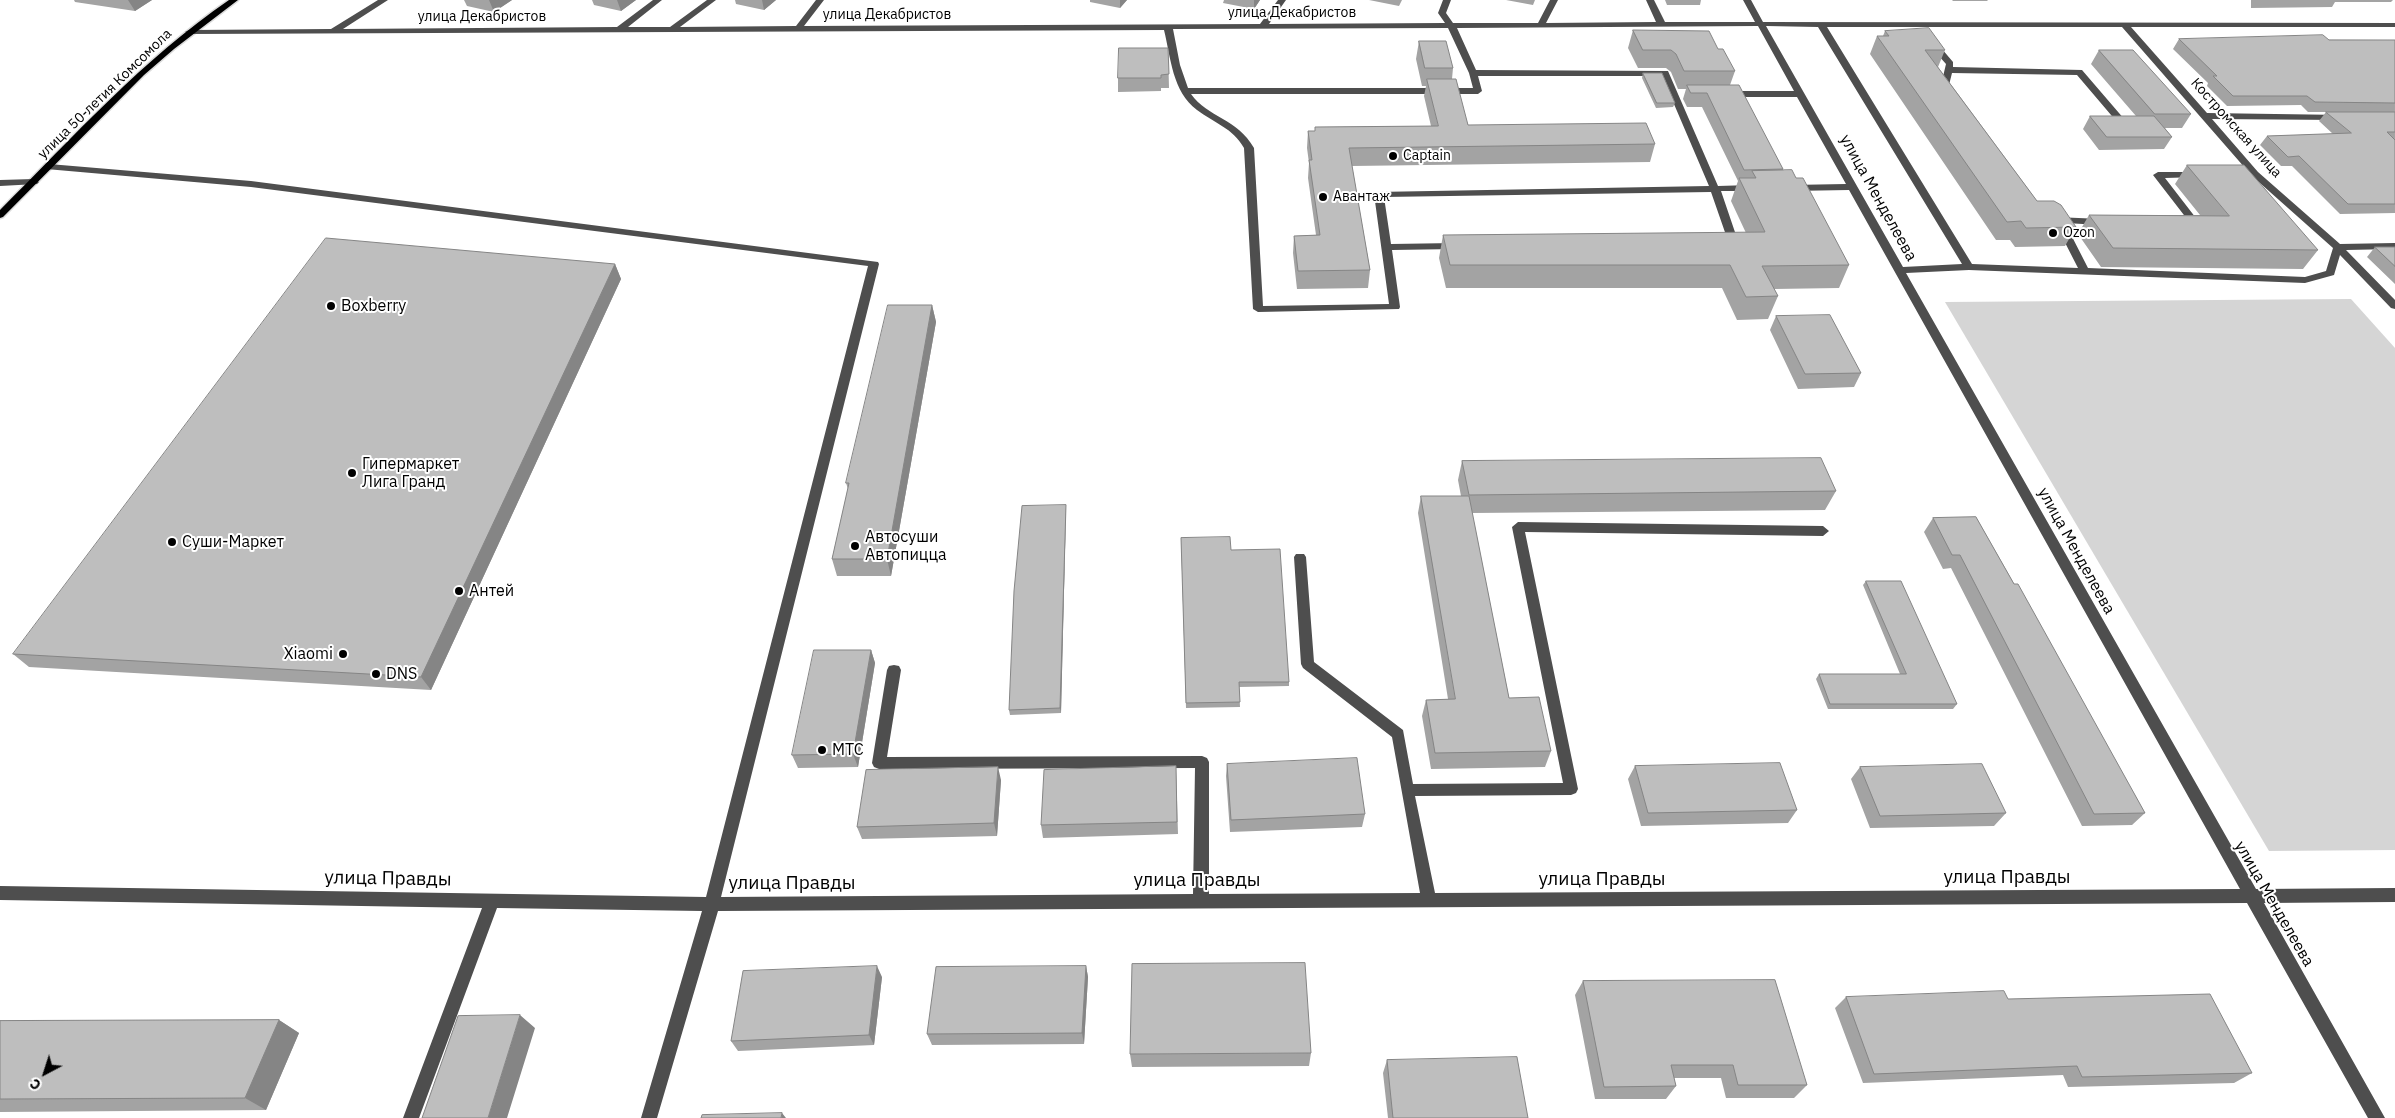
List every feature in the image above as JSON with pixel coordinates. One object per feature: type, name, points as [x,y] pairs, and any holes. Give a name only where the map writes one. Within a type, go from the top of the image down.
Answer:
[{"type":"main road","name":"улица 50-летия Комсомола","points":[[0,215],[188,32],[234,0]]},
{"type":"street","points":[[333,31],[384,0]]},
{"type":"street","points":[[619,30],[658,0]]},
{"type":"street","points":[[671,30],[712,0]]},
{"type":"street","points":[[798,29],[820,0]]},
{"type":"street","points":[[1263,26],[1282,0]]},
{"type":"street","points":[[1184,91],[1478,91],[1473,73],[1452,27],[1442,13],[1448,0]]},
{"type":"street","points":[[1541,25],[1554,0]]},
{"type":"street","points":[[1650,0],[1662,25]]},
{"type":"street","name":"улица Менделеева","points":[[1748,0],[2377,1118]]},
{"type":"street","name":"улица Декабристов","points":[[188,32],[1762,24],[2395,25]]},
{"type":"street","points":[[1821,24],[1969,267]]},
{"type":"street","points":[[1916,24],[1950,64],[1945,85],[1957,101]]},
{"type":"street","name":"Костромская улица","points":[[2125,25],[2206,116],[2251,174],[2338,247],[2395,306]]},
{"type":"street","points":[[1168,27],[1184,91],[1193,102],[1227,123],[1245,138],[1249,148],[1258,310],[1395,308],[1379,194],[1765,188]]},
{"type":"street","points":[[1949,70],[2079,72],[2120,120]]},
{"type":"street","points":[[1473,73],[1665,73],[1679,94],[1715,189],[1732,241],[1713,241]]},
{"type":"street","points":[[1713,94],[1801,94]]},
{"type":"street","points":[[2206,116],[2345,117]]},
{"type":"street","points":[[49,167],[251,184],[874,264],[712,904],[649,1118]]},
{"type":"street","points":[[2175,222],[2194,222],[2158,175],[2207,175]]},
{"type":"street","points":[[0,183],[34,182]]},
{"type":"street","points":[[1784,188],[1853,187]]},
{"type":"street","points":[[2044,214],[2060,222],[2108,222]]},
{"type":"street","points":[[2060,222],[2085,271]]},
{"type":"street","points":[[1386,247],[1465,246]]},
{"type":"street","points":[[1900,270],[1969,267],[2305,280],[2330,273],[2338,247],[2395,246]]},
{"type":"street","points":[[1407,790],[1571,789],[1518,527],[1823,531]]},
{"type":"street","points":[[1300,558],[1308,664],[1398,734],[1429,900]]},
{"type":"street","points":[[894,670],[880,763],[1202,762],[1201,902]]},
{"type":"street","name":"улица Правды","points":[[0,893],[712,904],[2395,895]]},
{"type":"street","points":[[411,1118],[492,900]]},
{"type":"shaded area","points":[[2351,299],[2395,348],[2395,850],[2269,851],[1945,302]]},
{"type":"building","points":[[1929,28],[1945,50],[1925,50],[2037,201],[2054,201],[2061,205],[2076,227],[2026,228],[2021,221],[2007,222],[1877,36],[1889,36],[1885,31]]},
{"type":"building","points":[[1633,30],[1709,31],[1718,49],[1723,49],[1735,71],[1684,71],[1676,54],[1671,50],[1643,50]]},
{"type":"building","points":[[2323,35],[2329,40],[2395,40],[2395,103],[2315,102],[2307,96],[2233,96],[2213,76],[2217,76],[2179,39]]},
{"type":"building","points":[[1419,41],[1446,41],[1453,68],[1425,68]]},
{"type":"building","points":[[1119,48],[1168,48],[1169,74],[1161,75],[1161,78],[1118,78]]},
{"type":"building","points":[[2099,50],[2133,50],[2191,114],[2155,114]]},
{"type":"building","points":[[1643,73],[1662,73],[1675,103],[1657,103]]},
{"type":"building","points":[[1427,79],[1456,79],[1468,125],[1646,123],[1655,144],[1349,148],[1370,270],[1298,271],[1294,236],[1320,235],[1309,160],[1312,160],[1308,131],[1315,131],[1315,127],[1438,126]]},
{"type":"building","points":[[1687,85],[1739,85],[1783,169],[1744,170],[1707,93],[1691,93]]},
{"type":"building","points":[[2326,112],[2395,112],[2395,132],[2387,132],[2395,140],[2395,204],[2348,204],[2299,156],[2288,157],[2267,136],[2351,133]]},
{"type":"building","points":[[2090,116],[2154,116],[2172,137],[2107,137]]},
{"type":"building","points":[[2187,165],[2244,165],[2318,250],[2113,248],[2089,215],[2229,216]]},
{"type":"building","points":[[1792,170],[1796,178],[1803,178],[1849,265],[1762,266],[1778,296],[1746,297],[1730,265],[1450,265],[1443,235],[1765,232],[1739,178],[1756,178],[1752,171]]},
{"type":"building","name":"Гипермаркет Лига Гранд","points":[[326,238],[615,264],[421,677],[13,654]]},
{"type":"building","points":[[2375,247],[2395,247],[2395,266]]},
{"type":"building","points":[[888,305],[932,305],[887,559],[832,559],[849,483],[846,483]]},
{"type":"building","points":[[1830,315],[1861,373],[1805,374],[1776,316]]},
{"type":"building","points":[[1821,458],[1836,491],[1469,495],[1462,461]]},
{"type":"building","points":[[1421,496],[1469,496],[1509,698],[1539,697],[1551,751],[1435,753],[1426,700],[1455,699]]},
{"type":"building","points":[[1066,505],[1060,708],[1009,710],[1014,591],[1022,506]]},
{"type":"building","points":[[1976,517],[2014,584],[2018,584],[2145,813],[2094,814],[1960,555],[1952,555],[1933,518]]},
{"type":"building","points":[[1230,537],[1231,550],[1280,549],[1289,682],[1239,682],[1240,702],[1186,703],[1181,538]]},
{"type":"building","points":[[1866,581],[1901,581],[1957,704],[1830,704],[1819,674],[1906,674]]},
{"type":"building","points":[[814,650],[871,650],[853,754],[792,755]]},
{"type":"building","points":[[1357,758],[1365,814],[1231,820],[1227,764]]},
{"type":"building","points":[[1780,763],[1797,810],[1648,813],[1635,766]]},
{"type":"building","points":[[1982,764],[2006,813],[1880,816],[1860,767]]},
{"type":"building","points":[[1176,766],[1177,822],[1041,825],[1044,770]]},
{"type":"building","points":[[998,767],[994,823],[857,827],[866,770]]},
{"type":"building","points":[[1305,963],[1311,1053],[1130,1054],[1132,964]]},
{"type":"building","points":[[877,966],[869,1035],[731,1041],[743,971]]},
{"type":"building","points":[[1086,966],[1082,1033],[927,1034],[936,967]]},
{"type":"building","points":[[1775,980],[1807,1085],[1738,1085],[1733,1065],[1671,1065],[1676,1086],[1604,1087],[1583,981]]},
{"type":"building","points":[[2004,991],[2008,999],[2210,994],[2252,1073],[2082,1077],[2077,1066],[1874,1074],[1846,997]]},
{"type":"building","points":[[520,1015],[488,1118],[422,1118],[458,1016]]},
{"type":"building","points":[[279,1020],[245,1098],[0,1099],[0,1021]]},
{"type":"building","points":[[1517,1057],[1528,1118],[1393,1118],[1387,1060]]},
{"type":"building","points":[[782,1113],[781,1118],[701,1118],[702,1115]]},
{"type":"place","name":"Captain","points":[[1393,156]]},
{"type":"place","name":"Авантаж","points":[[1323,197]]},
{"type":"place","name":"Ozon","points":[[2053,233]]},
{"type":"place","name":"Boxberry","points":[[331,306]]},
{"type":"place","name":"Гипермаркет Лига Гранд","points":[[352,473]]},
{"type":"place","name":"Суши-Маркет","points":[[172,542]]},
{"type":"place","name":"Автосуши Автопицца","points":[[855,546]]},
{"type":"place","name":"Антей","points":[[459,591]]},
{"type":"place","name":"Xiaomi","points":[[343,654]]},
{"type":"place","name":"DNS","points":[[376,674]]},
{"type":"place","name":"МТС","points":[[822,750]]}]
